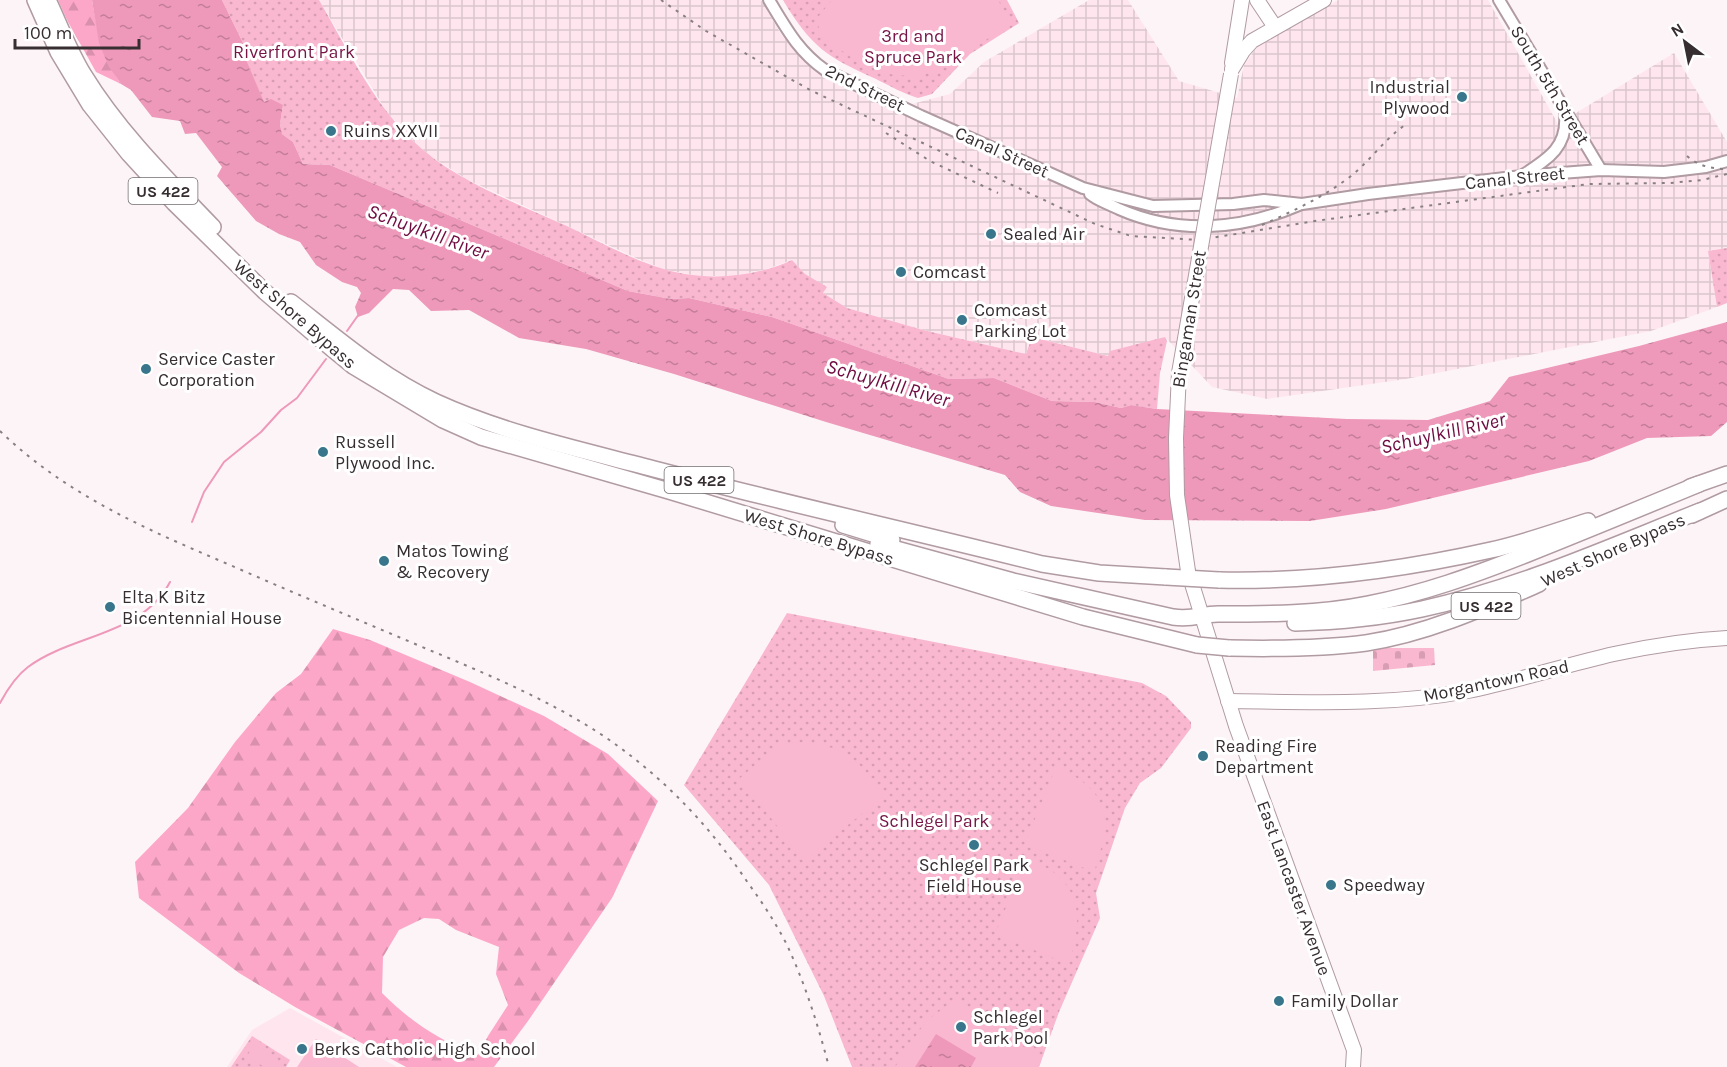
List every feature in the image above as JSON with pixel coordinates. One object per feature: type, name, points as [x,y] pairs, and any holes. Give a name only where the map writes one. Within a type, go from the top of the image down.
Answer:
[{"type":"highway","points":[[29,0],[46,28]]},
{"type":"highway","name":"West Shore Bypass","points":[[34,0],[46,28],[78,77],[138,147],[268,288],[353,366],[442,420],[481,437],[669,491],[1083,617],[1197,645],[1228,648],[1297,649],[1338,646],[1388,638],[1439,624],[1506,598],[1727,499]]},
{"type":"highway","name":"West Shore Bypass","points":[[48,0],[78,77]]},
{"type":"highway","name":"West Shore Bypass","points":[[268,288],[350,350],[409,388],[435,402],[488,423],[701,481],[1042,564],[1099,573],[1219,580],[1302,580],[1398,568],[1493,550],[1620,511],[1727,474]]},
{"type":"highway","points":[[701,481],[945,556],[1015,574],[1186,610],[1219,623],[1228,624],[1358,619],[1421,609],[1520,581],[1700,511]]},
{"type":"highway","points":[[669,491],[1013,581],[1189,619],[1215,614],[1261,615],[1319,611],[1396,598],[1497,566],[1699,484]]},
{"type":"main road","name":"Bingaman Street","points":[[1188,572],[1179,520],[1176,483],[1179,373],[1232,72],[1242,0]]},
{"type":"main road","points":[[1257,0],[1275,27]]},
{"type":"main road","points":[[1232,72],[1247,46],[1275,27],[1324,0]]},
{"type":"main road","name":"East Lancaster Avenue","points":[[1188,572],[1228,701],[1354,1050],[1353,1067]]},
{"type":"main road","name":"Morgantown Road","points":[[1228,701],[1353,704],[1423,698],[1490,686],[1614,654],[1727,638]]},
{"type":"street","name":"2nd Street","points":[[769,0],[795,43],[814,62],[825,70],[921,116]]},
{"type":"street","name":"South 5th Street","points":[[1499,0],[1601,170]]},
{"type":"street","points":[[1522,176],[1554,152],[1566,133],[1565,111]]},
{"type":"street","name":"Canal Street","points":[[921,116],[1083,188],[1153,206],[1233,204],[1264,200],[1302,204]]},
{"type":"street","name":"Canal Street","points":[[1083,188],[1094,197],[1130,214],[1163,223],[1191,227],[1220,227],[1281,213],[1302,204],[1368,194],[1522,176],[1601,170],[1664,172],[1706,167],[1727,161]]},
{"type":"shaded area","points":[[319,0],[761,0],[781,34],[800,57],[823,74],[893,109],[950,94],[984,62],[1089,0],[1128,0],[1179,81],[1237,98],[1244,65],[1259,44],[1338,0],[1488,0],[1558,124],[1674,53],[1727,142],[1727,248],[1708,251],[1717,307],[1651,331],[1406,379],[1267,399],[1212,387],[1165,337],[1108,356],[1032,337],[1026,354],[923,330],[847,308],[823,293],[826,287],[805,274],[792,260],[767,269],[734,276],[697,276],[666,270],[468,180],[430,156],[386,111]]},
{"type":"shaded area","name":"Berks Catholic High School","points":[[290,1008],[397,1067],[227,1067],[252,1030]]},
{"type":"green space","points":[[58,0],[92,0],[105,54],[121,84],[96,72]]},
{"type":"green space","name":"Riverfront Park","points":[[222,0],[319,0],[372,91],[412,140],[466,179],[625,254],[670,271],[698,276],[753,273],[792,260],[805,274],[827,287],[823,293],[847,308],[923,330],[1026,354],[1032,337],[1108,356],[1110,351],[1165,337],[1167,341],[1160,373],[1157,409],[1131,405],[1121,408],[1095,402],[1052,401],[994,378],[949,379],[772,317],[689,298],[671,299],[628,291],[330,165],[303,164],[293,142],[282,134],[280,124],[283,105],[264,103],[243,55],[245,47]]},
{"type":"green space","name":"3rd and Spruce Park","points":[[783,0],[1007,0],[1019,23],[970,54],[932,94],[918,98],[897,90],[832,57],[802,29]]},
{"type":"green space","name":"3rd and Spruce Park","points":[[832,0],[998,0],[1008,17],[1006,26],[950,65],[918,77],[889,74],[858,62],[819,35],[818,17]]},
{"type":"green space","points":[[1727,248],[1727,303],[1717,307],[1708,251]]},
{"type":"green space","name":"Schlegel Park","points":[[787,613],[1142,683],[1166,696],[1191,722],[1191,728],[1161,768],[1140,783],[1125,808],[1096,893],[1100,918],[1059,1012],[1039,1067],[852,1067],[824,996],[769,885],[684,785]]},
{"type":"green space","points":[[333,629],[370,640],[544,716],[608,754],[658,801],[612,898],[494,1067],[406,1067],[295,1007],[239,973],[139,898],[135,862],[188,808],[235,742],[276,693],[301,674]],"holes":[[[424,918],[439,919],[456,930],[499,947],[496,974],[508,1005],[478,1055],[427,1030],[382,993],[383,957],[399,930]]]},
{"type":"green space","points":[[1373,648],[1434,648],[1435,665],[1373,671]]},
{"type":"green space","points":[[797,742],[827,746],[848,756],[866,772],[884,796],[807,858],[801,857],[740,778],[777,746]]},
{"type":"green space","points":[[1056,767],[1088,786],[1097,797],[1102,809],[1103,837],[1094,872],[1027,845],[1026,841]]},
{"type":"green space","points":[[1026,858],[1044,866],[1058,876],[1068,887],[1074,900],[1077,929],[1068,964],[997,935],[996,932]]},
{"type":"green space","name":"Schlegel Park Pool","points":[[954,998],[1011,1033],[1008,1037],[1042,1058],[1039,1067],[895,1067],[926,1021],[952,1002]]},
{"type":"green space","points":[[252,1036],[290,1060],[286,1067],[231,1067]]},
{"type":"green space","points":[[316,1039],[359,1067],[297,1067]]},
{"type":"green space","points":[[254,1044],[279,1060],[275,1067],[264,1067],[247,1056]]},
{"type":"water","name":"Schuylkill River","points":[[92,0],[222,0],[245,47],[244,55],[264,102],[271,99],[283,105],[280,124],[282,134],[293,142],[303,164],[330,165],[628,291],[671,299],[689,298],[772,317],[949,379],[994,378],[1052,401],[1095,402],[1121,408],[1131,405],[1157,409],[1347,419],[1428,420],[1490,401],[1509,377],[1727,322],[1727,422],[1711,436],[1647,438],[1589,461],[1386,509],[1310,521],[1145,520],[1051,506],[1020,492],[1005,475],[586,349],[519,338],[469,310],[431,311],[409,290],[393,289],[369,313],[358,317],[355,307],[361,293],[357,287],[342,282],[316,265],[300,242],[279,234],[256,221],[217,176],[222,167],[196,133],[185,134],[180,121],[152,117],[131,90],[121,84],[109,67],[99,43]]},
{"type":"water","points":[[936,1034],[976,1058],[971,1067],[915,1067]]},
{"type":"waterway","points":[[347,331],[359,314]]},
{"type":"waterway","points":[[192,522],[204,492],[224,462],[261,432],[281,410],[297,398],[326,359]]},
{"type":"waterway","points":[[0,703],[12,684],[28,667],[65,647],[124,624],[158,600],[170,582]]},
{"type":"railway","points":[[661,0],[706,31],[810,90],[1095,224],[1131,236],[1199,240],[1315,221],[1589,184],[1670,183],[1702,180],[1727,174]]},
{"type":"railway","points":[[1262,225],[1341,184],[1408,123]]},
{"type":"railway","points":[[886,133],[930,161],[998,193]]},
{"type":"railway","points":[[1687,156],[1706,166],[1727,169]]},
{"type":"railway","points":[[0,431],[52,474],[109,509],[199,552],[520,690],[587,725],[629,754],[685,804],[702,823],[768,912],[786,943],[799,973],[816,1020],[829,1067]]},
{"type":"place","name":"Industrial Plywood","points":[[1462,97]]},
{"type":"place","name":"Ruins XXVII","points":[[331,131]]},
{"type":"place","name":"Sealed Air","points":[[991,234]]},
{"type":"place","name":"Comcast","points":[[901,272]]},
{"type":"place","name":"Comcast Parking Lot","points":[[962,320]]},
{"type":"place","name":"Service Caster Corporation","points":[[146,369]]},
{"type":"place","name":"Russell Plywood Inc.","points":[[323,452]]},
{"type":"place","name":"Matos Towing & Recovery","points":[[384,561]]},
{"type":"place","name":"Elta K Bitz Bicentennial House","points":[[110,607]]},
{"type":"place","name":"Reading Fire Department","points":[[1203,756]]},
{"type":"place","name":"Schlegel Park Field House","points":[[974,845]]},
{"type":"place","name":"Speedway","points":[[1331,885]]},
{"type":"place","name":"Family Dollar","points":[[1279,1001]]},
{"type":"place","name":"Schlegel Park Pool","points":[[961,1027]]},
{"type":"place","name":"Berks Catholic High School","points":[[302,1049]]}]
